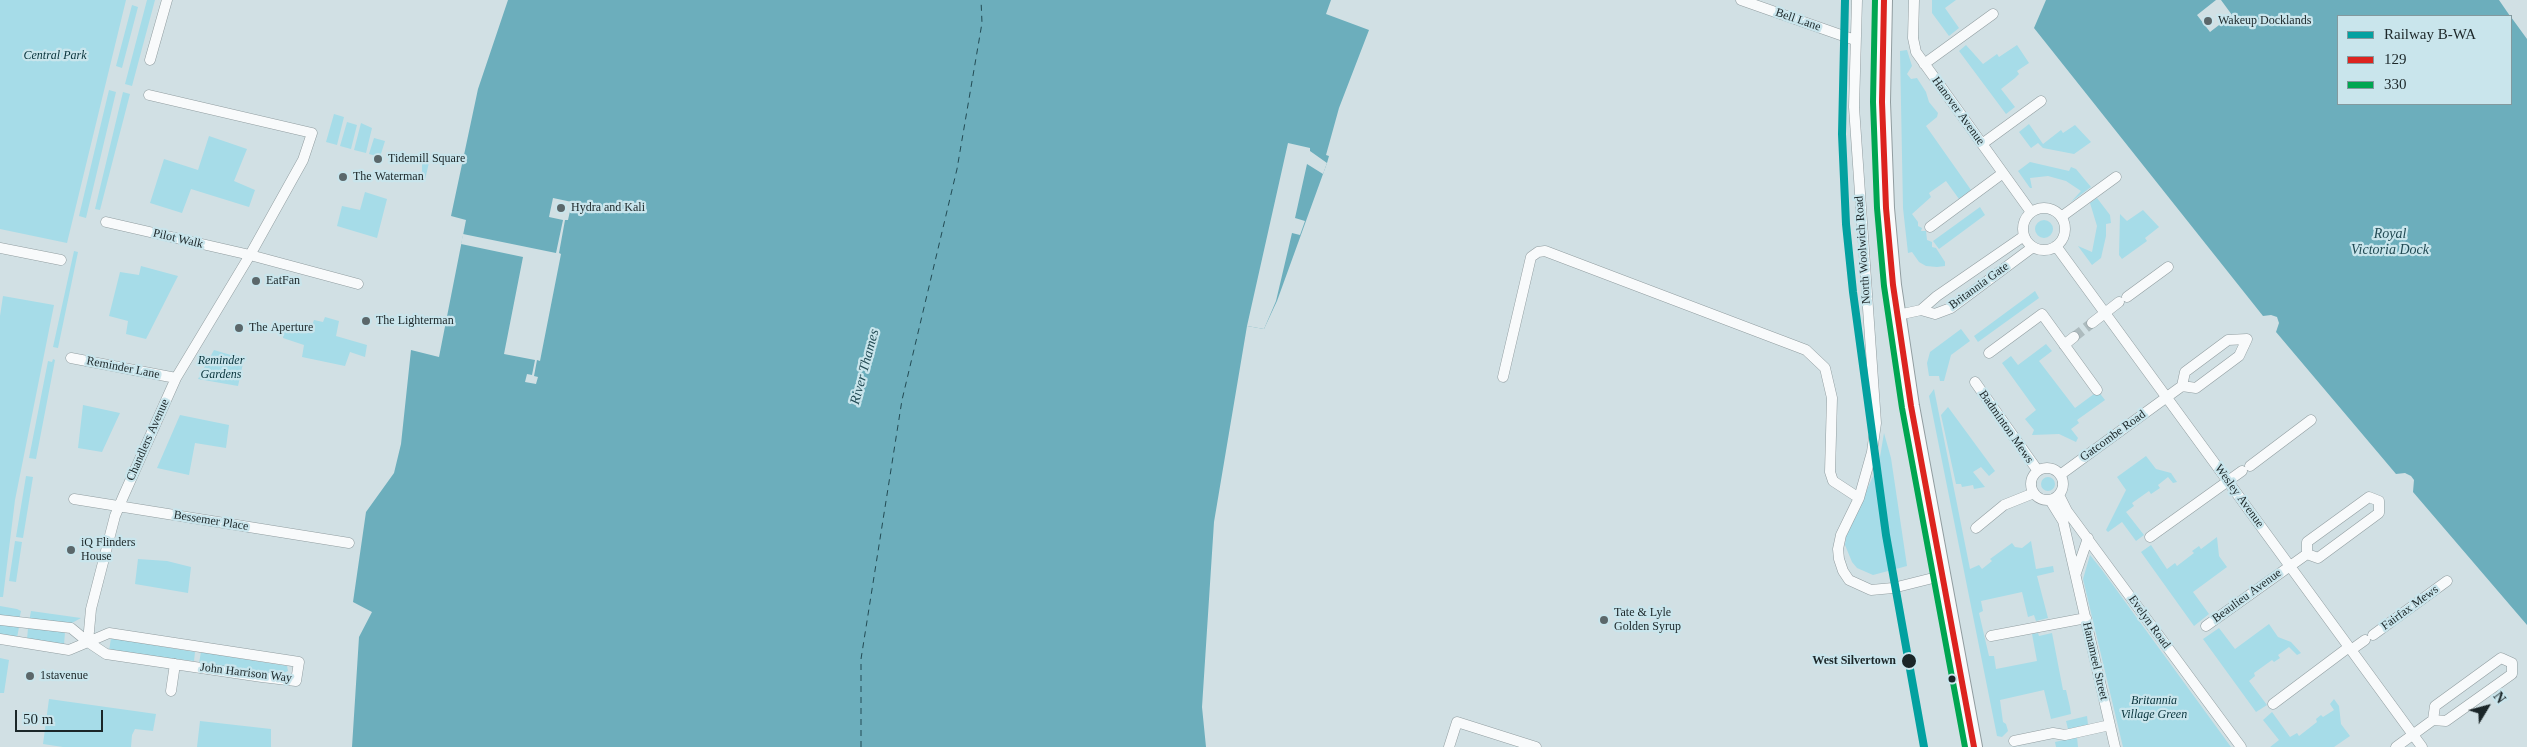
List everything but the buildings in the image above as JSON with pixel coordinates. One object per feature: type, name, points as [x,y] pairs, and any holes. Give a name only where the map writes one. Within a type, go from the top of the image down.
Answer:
[{"type":"main road","points":[[1884,0],[1882,102],[1886,208],[1904,368],[1974,747]]},
{"type":"street","points":[[150,60],[167,0]]},
{"type":"street","name":"Bell Lane","points":[[1741,0],[1856,40]]},
{"type":"street","name":"North Woolwich Road","points":[[1857,0],[1854,112],[1876,406],[1872,452],[1859,498],[1841,535],[1838,549],[1843,571],[1850,580],[1864,589],[1878,591],[1941,576]]},
{"type":"street","name":"Hanover Avenue","points":[[1914,0],[1912,38],[1916,52],[2031,212]]},
{"type":"street","points":[[1924,64],[1993,14]]},
{"type":"street","name":"Chandlers Avenue","points":[[88,642],[91,609],[119,506],[176,378],[250,256],[303,160],[312,133],[148,95]]},
{"type":"street","points":[[1982,144],[2041,101]]},
{"type":"street","points":[[1930,227],[2003,173]]},
{"type":"street","points":[[2061,217],[2116,177]]},
{"type":"street","points":[[2037,209],[2050,209],[2061,217],[2065,229],[2064,236],[2056,246],[2045,250],[2033,247],[2024,236],[2024,222],[2031,212],[2037,209]]},
{"type":"street","name":"Pilot Walk","points":[[106,222],[250,256]]},
{"type":"street","name":"Britannia Gate","points":[[1898,315],[1921,310],[2024,236]]},
{"type":"street","name":"Wesley Avenue","points":[[2056,246],[2422,747]]},
{"type":"street","name":"Britannia Gate","points":[[1921,310],[1935,314],[1951,308],[2033,247]]},
{"type":"street","points":[[0,248],[61,260]]},
{"type":"street","points":[[1503,377],[1532,257],[1538,252],[1545,251],[1806,350],[1825,368],[1832,398],[1830,472],[1834,481],[1859,498]]},
{"type":"street","points":[[250,256],[358,284]]},
{"type":"street","points":[[2092,323],[2168,267]]},
{"type":"street","points":[[1989,353],[2042,314],[2096,390]]},
{"type":"street","points":[[2064,345],[2074,337]]},
{"type":"street","points":[[2247,339],[2240,356],[2196,388],[2182,386],[2185,372],[2228,340],[2247,339]]},
{"type":"street","name":"Reminder Lane","points":[[71,358],[176,378]]},
{"type":"street","name":"Badminton Mews","points":[[1975,382],[2038,471]]},
{"type":"street","name":"Gatcombe Road","points":[[2060,475],[2182,386]]},
{"type":"street","points":[[2150,537],[2311,420]]},
{"type":"street","points":[[2052,469],[2060,475],[2063,485],[2054,497],[2041,498],[2034,493],[2032,479],[2038,471],[2052,469]]},
{"type":"street","points":[[1976,528],[2004,505],[2034,493]]},
{"type":"street","name":"Evelyn Road","points":[[2054,497],[2088,538],[2241,747]]},
{"type":"street","name":"Hanameel Street","points":[[2054,497],[2063,521],[2076,574],[2115,747]]},
{"type":"street","points":[[2369,497],[2380,502],[2379,513],[2318,558],[2307,554],[2307,542],[2369,497]]},
{"type":"street","name":"Bessemer Place","points":[[74,499],[348,543]]},
{"type":"street","points":[[2076,574],[2088,538]]},
{"type":"street","name":"Beaulieu Avenue","points":[[2206,626],[2307,554]]},
{"type":"street","name":"Fairfax Mews","points":[[2273,704],[2447,582]]},
{"type":"street","points":[[1991,636],[2086,618]]},
{"type":"street","name":"John Harrison Way","points":[[0,620],[72,628],[88,642],[106,654],[296,681],[299,662],[109,633],[88,642],[68,650],[0,639]]},
{"type":"street","points":[[2396,747],[2433,720],[2446,721],[2512,674],[2512,663],[2501,658],[2435,706],[2433,720]]},
{"type":"street","points":[[171,691],[175,664]]},
{"type":"street","points":[[1449,747],[1457,722],[1536,747]]},
{"type":"street","points":[[2014,741],[2052,733],[2065,735],[2110,726]]},
{"type":"green space","name":"Central Park","points":[[0,0],[126,0],[67,243],[0,229]]},
{"type":"green space","points":[[147,0],[155,0],[132,86],[125,84]]},
{"type":"green space","points":[[1932,0],[1956,0],[1945,8],[1959,28],[1949,36],[1932,13]]},
{"type":"green space","points":[[132,5],[138,7],[122,68],[116,66]]},
{"type":"green space","points":[[1966,45],[1983,64],[1997,54],[1999,57],[2017,45],[2029,63],[2017,71],[2019,74],[2001,89],[2015,107],[2006,114],[1959,51]]},
{"type":"green space","points":[[1907,50],[1912,66],[1907,74],[1911,79],[1917,78],[1926,92],[1929,102],[1938,113],[1937,117],[1926,126],[1971,190],[1959,199],[1946,181],[1929,193],[1931,197],[1912,214],[1918,222],[1918,226],[1922,228],[1921,231],[1926,231],[1927,240],[1932,242],[1932,247],[1936,248],[1945,262],[1945,266],[1926,266],[1919,262],[1912,252],[1908,253],[1903,208],[1900,51]]},
{"type":"green space","points":[[109,90],[116,92],[86,218],[79,216]]},
{"type":"green space","points":[[123,92],[130,94],[100,210],[95,209]]},
{"type":"green space","points":[[334,114],[344,117],[337,145],[326,142]]},
{"type":"green space","points":[[347,122],[357,125],[351,149],[340,146]]},
{"type":"green space","points":[[361,123],[372,128],[366,153],[354,150]]},
{"type":"green space","points":[[2029,124],[2043,144],[2061,130],[2063,133],[2075,125],[2091,142],[2074,154],[2043,148],[2038,143],[2031,148],[2019,132]]},
{"type":"green space","points":[[209,136],[247,149],[234,181],[255,190],[249,207],[191,189],[182,213],[150,203],[164,159],[198,170]]},
{"type":"green space","points":[[374,138],[385,141],[380,157],[369,154]]},
{"type":"green space","points":[[422,153],[430,158],[425,180],[422,180]]},
{"type":"green space","points":[[2030,162],[2069,171],[2071,167],[2076,169],[2091,187],[2071,202],[2081,191],[2066,181],[2048,176],[2030,178],[2032,188],[2030,188],[2018,171]]},
{"type":"green space","points":[[365,192],[387,199],[377,238],[337,226],[342,206],[360,210]]},
{"type":"green space","points":[[2097,198],[2110,215],[2111,223],[2106,224],[2106,236],[2101,258],[2092,265],[2078,246],[2092,252],[2097,226],[2090,203]]},
{"type":"green space","points":[[1980,207],[1985,215],[1939,249],[1933,241]]},
{"type":"green space","points":[[2143,210],[2159,227],[2145,238],[2147,241],[2122,259],[2119,255],[2120,214],[2127,221]]},
{"type":"green space","points":[[2040,220],[2048,220],[2053,225],[2051,236],[2040,238],[2035,233],[2035,225]]},
{"type":"green space","points":[[74,251],[78,252],[58,348],[53,347]]},
{"type":"green space","points":[[141,266],[178,276],[146,339],[126,334],[128,321],[109,316],[120,272],[139,275]]},
{"type":"green space","points":[[2035,291],[2039,298],[1978,342],[1974,336]]},
{"type":"green space","points":[[3,296],[54,305],[15,500],[3,597],[0,597],[0,316]]},
{"type":"green space","points":[[325,317],[339,321],[336,336],[367,345],[365,357],[350,352],[345,366],[302,357],[304,345],[283,338],[284,329],[309,333],[314,320],[323,322]]},
{"type":"green space","points":[[1961,329],[1970,341],[1951,355],[1944,381],[1940,381],[1939,376],[1929,376],[1927,363],[1930,352]]},
{"type":"green space","points":[[2046,344],[2052,351],[2039,361],[2075,408],[2098,391],[2105,400],[2077,420],[2079,423],[2071,429],[2078,438],[2076,442],[2059,434],[2032,435],[2034,430],[2025,419],[2036,410],[2002,363],[2011,356],[2018,365]]},
{"type":"green space","name":"Reminder Gardens","points":[[214,350],[244,359],[238,386],[198,379]]},
{"type":"green space","points":[[53,359],[55,360],[36,459],[29,458],[48,361],[52,362]]},
{"type":"green space","points":[[1934,389],[1970,569],[1979,565],[1982,569],[1992,561],[1990,559],[2012,543],[2015,547],[2022,548],[2031,541],[2036,569],[2053,566],[2054,572],[2037,576],[2048,618],[2036,621],[2034,615],[2028,617],[2022,592],[1981,601],[1983,611],[1979,613],[1989,656],[1994,656],[1996,669],[2037,661],[2032,634],[2038,633],[2039,636],[2052,633],[2063,690],[2066,690],[2071,714],[2051,719],[2044,690],[2000,700],[2003,722],[2006,724],[2008,731],[2002,737],[1997,736],[1929,396]]},
{"type":"green space","points":[[83,405],[120,413],[102,452],[78,448]]},
{"type":"green space","points":[[1948,407],[1995,471],[1989,476],[1981,467],[1973,472],[1985,487],[1974,489],[1973,485],[1962,487],[1961,484],[1956,484],[1941,415]]},
{"type":"green space","points":[[180,415],[229,425],[226,448],[195,443],[189,475],[157,468]]},
{"type":"green space","points":[[1884,433],[1891,458],[1907,566],[1873,575],[1857,568],[1852,562],[1845,545],[1846,536],[1879,463]]},
{"type":"green space","points":[[2146,456],[2156,469],[2171,473],[2177,482],[2173,483],[2168,477],[2158,485],[2160,488],[2151,494],[2149,491],[2132,503],[2134,506],[2126,512],[2144,535],[2136,541],[2122,522],[2108,532],[2106,530],[2126,490],[2117,477]]},
{"type":"green space","points":[[26,476],[33,477],[23,538],[16,537]]},
{"type":"green space","points":[[2048,477],[2053,479],[2055,484],[2053,489],[2048,491],[2043,489],[2041,484],[2043,479]]},
{"type":"green space","points":[[2217,537],[2219,556],[2227,567],[2193,592],[2209,614],[2194,626],[2141,552],[2151,545],[2167,569],[2175,563],[2177,566],[2194,553],[2192,551],[2199,546],[2201,549]]},
{"type":"green space","points":[[15,541],[22,542],[16,582],[9,581]]},
{"type":"green space","name":"Britannia Village Green","points":[[2090,555],[2231,747],[2123,747],[2083,579]]},
{"type":"green space","points":[[138,559],[167,561],[191,567],[188,593],[135,584]]},
{"type":"green space","points":[[0,606],[21,611],[19,620],[0,617]]},
{"type":"green space","points":[[31,611],[81,618],[70,624],[29,622]]},
{"type":"green space","points":[[0,624],[19,627],[17,638],[0,635]]},
{"type":"green space","points":[[2269,624],[2278,637],[2291,642],[2301,653],[2297,655],[2289,647],[2278,655],[2280,658],[2274,662],[2272,660],[2254,673],[2255,676],[2249,681],[2267,705],[2256,712],[2203,639],[2219,628],[2235,649]]},
{"type":"green space","points":[[28,628],[65,632],[64,645],[27,640]]},
{"type":"green space","points":[[111,638],[195,652],[194,661],[109,651]]},
{"type":"green space","points":[[201,652],[287,666],[288,671],[279,675],[199,663]]},
{"type":"green space","points":[[0,658],[9,660],[4,693],[0,693]]},
{"type":"green space","points":[[49,699],[156,714],[153,731],[135,729],[132,735],[131,747],[63,747],[43,744]]},
{"type":"green space","points":[[2334,699],[2339,706],[2341,724],[2350,736],[2334,747],[2270,747],[2279,740],[2263,720],[2272,712],[2290,737],[2297,733],[2299,736],[2317,722],[2316,719],[2321,715],[2323,717],[2334,710],[2330,704]]},
{"type":"green space","points":[[2087,716],[2088,725],[2068,729],[2066,721]]},
{"type":"green space","points":[[200,721],[271,729],[271,747],[197,747]]},
{"type":"green space","points":[[2077,737],[2078,747],[2056,747],[2055,742]]},
{"type":"water","name":"River Thames","points":[[508,0],[1331,0],[1326,14],[1369,30],[1339,108],[1326,155],[1329,156],[1327,163],[1277,301],[1264,329],[1247,326],[1214,522],[1202,707],[1206,747],[352,747],[359,637],[372,612],[353,602],[366,512],[394,473],[401,444],[411,350],[439,357],[466,220],[451,216],[478,89]]},
{"type":"water","name":"Royal Victoria Dock","points":[[2046,0],[2499,0],[2509,15],[2337,15],[2337,105],[2512,105],[2512,18],[2527,39],[2527,625],[2413,492],[2414,480],[2411,476],[2405,473],[2396,474],[2276,332],[2279,323],[2277,317],[2271,315],[2263,316],[2034,28]]},
{"type":"pier","points":[[2216,0],[2221,0],[2232,15],[2210,32],[2197,15]]},
{"type":"pier","points":[[1288,143],[1310,148],[1310,151],[1327,163],[1323,174],[1307,164],[1295,218],[1305,221],[1300,235],[1292,233],[1276,301],[1264,329],[1247,326]]},
{"type":"pier","points":[[553,198],[572,202],[568,220],[565,220],[559,253],[561,254],[540,361],[537,360],[534,376],[538,377],[536,384],[525,382],[527,374],[532,375],[535,360],[504,354],[523,257],[461,244],[463,234],[556,253],[563,220],[549,217]]},
{"type":"ferry route","points":[[861,747],[861,659],[902,400],[957,169],[982,23],[981,0]]},
{"type":"tunnel","points":[[2074,337],[2092,323]]},
{"type":"rail line","name":"B-WA","points":[[1845,0],[1842,134],[1846,224],[1853,292],[1886,535],[1924,747]]},
{"type":"transit line","name":"330","points":[[1875,0],[1873,102],[1877,208],[1884,286],[1902,408],[1965,747]]},
{"type":"transit line","name":"129","points":[[1884,0],[1882,102],[1886,208],[1893,285],[1911,406],[1974,747]]},
{"type":"place","name":"Wakeup Docklands","points":[[2208,21]]},
{"type":"place","name":"Tidemill Square","points":[[378,159]]},
{"type":"place","name":"The Waterman","points":[[343,177]]},
{"type":"place","name":"Hydra and Kali","points":[[561,208]]},
{"type":"place","name":"EatFan","points":[[256,281]]},
{"type":"place","name":"The Lighterman","points":[[366,321]]},
{"type":"place","name":"The Aperture","points":[[239,328]]},
{"type":"place","name":"iQ Flinders House","points":[[71,550]]},
{"type":"place","name":"Tate & Lyle Golden Syrup","points":[[1604,620]]},
{"type":"place","name":"West Silvertown","points":[[1909,661]]},
{"type":"place","name":"1stavenue","points":[[30,676]]}]
